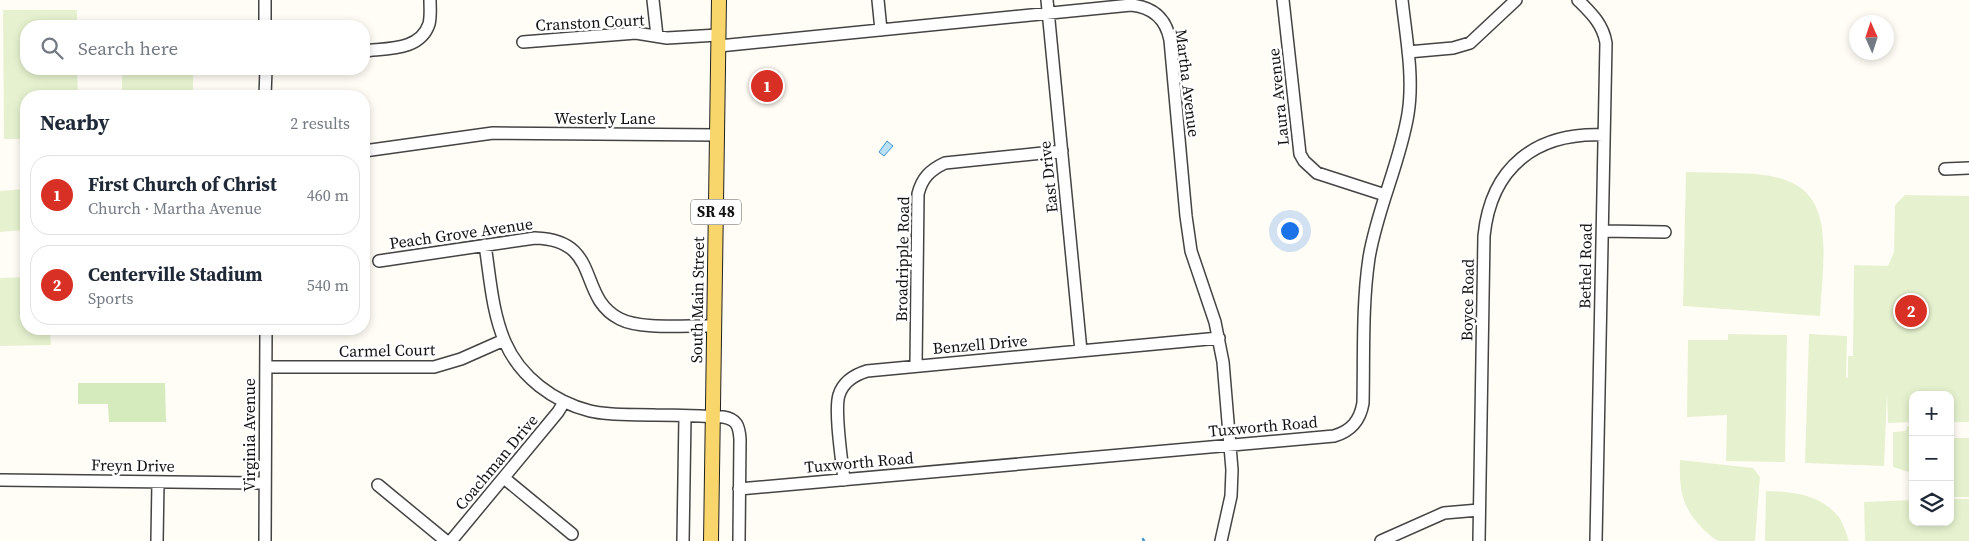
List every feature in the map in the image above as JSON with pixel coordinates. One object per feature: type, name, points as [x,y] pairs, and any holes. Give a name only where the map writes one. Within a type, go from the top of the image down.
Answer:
[{"type":"main road","name":"South Main Street","points":[[712,541],[719,0]]},
{"type":"street","points":[[265,0],[266,20]]},
{"type":"street","points":[[370,50],[408,46],[421,37],[429,25],[430,0]]},
{"type":"street","points":[[653,0],[657,36]]},
{"type":"street","points":[[878,0],[882,30]]},
{"type":"street","name":"East Drive","points":[[1047,0],[1081,352]]},
{"type":"street","name":"Laura Avenue","points":[[1283,0],[1300,154],[1304,162],[1317,173],[1385,195]]},
{"type":"street","name":"Tuxworth Road","points":[[739,489],[1334,436],[1348,430],[1356,422],[1362,411],[1365,303],[1373,238],[1408,114],[1410,81],[1402,0]]},
{"type":"street","points":[[1408,52],[1453,48],[1470,43],[1516,0]]},
{"type":"street","name":"Bethel Road","points":[[1578,0],[1597,20],[1604,33],[1606,43],[1596,541]]},
{"type":"street","name":"Martha Avenue","points":[[718,40],[882,30],[1138,6],[1154,12],[1166,26],[1170,40],[1186,216],[1191,251],[1219,338],[1223,362],[1232,470],[1231,496],[1221,541]]},
{"type":"street","name":"Cranston Court","points":[[523,42],[636,33],[667,38],[718,40]]},
{"type":"street","points":[[266,75],[266,90]]},
{"type":"street","name":"Westerly Lane","points":[[370,150],[493,133],[717,135]]},
{"type":"street","name":"Boyce Road","points":[[1479,541],[1484,236],[1488,210],[1505,176],[1531,151],[1563,137],[1604,135]]},
{"type":"street","name":"Broadripple Road","points":[[916,366],[918,194],[925,177],[936,167],[945,164],[1062,151]]},
{"type":"street","points":[[1946,169],[1969,168]]},
{"type":"street","points":[[1602,231],[1665,232]]},
{"type":"street","name":"Peach Grove Avenue","points":[[379,261],[535,238],[555,240],[570,248],[577,255],[588,272],[599,301],[620,319],[640,324],[714,326]]},
{"type":"street","points":[[485,245],[496,314],[504,340],[515,360],[539,386],[564,402],[607,414],[713,416],[734,420],[739,427],[739,541]]},
{"type":"street","name":"Virginia Avenue","points":[[265,541],[266,335]]},
{"type":"street","name":"Benzell Drive","points":[[844,480],[838,409],[839,395],[853,376],[866,371],[1219,338]]},
{"type":"street","name":"Carmel Court","points":[[266,367],[427,368],[449,364],[504,340]]},
{"type":"street","name":"Coachman Drive","points":[[451,541],[558,412],[564,402]]},
{"type":"street","points":[[683,541],[685,416]]},
{"type":"street","points":[[504,478],[572,534]]},
{"type":"street","name":"Freyn Drive","points":[[0,480],[265,483]]},
{"type":"street","points":[[158,482],[158,541]]},
{"type":"street","points":[[378,485],[446,541]]},
{"type":"street","points":[[1380,541],[1434,516],[1456,511],[1479,510]]},
{"type":"green space","points":[[3,10],[77,10],[77,20],[20,20],[20,75],[77,75],[78,90],[20,90],[20,139],[4,139]]},
{"type":"green space","points":[[122,75],[193,75],[193,90],[122,90]]},
{"type":"green space","points":[[1686,172],[1767,175],[1795,184],[1806,192],[1815,204],[1820,219],[1823,239],[1820,316],[1683,306]]},
{"type":"green space","points":[[20,189],[20,230],[0,232],[0,191]]},
{"type":"green space","points":[[1905,195],[1969,196],[1969,422],[1954,422],[1954,391],[1909,391],[1909,422],[1888,423],[1887,393],[1884,466],[1805,463],[1809,334],[1847,336],[1846,377],[1848,378],[1848,356],[1853,356],[1854,265],[1888,266],[1894,252],[1895,205]]},
{"type":"green space","points":[[20,277],[20,335],[50,335],[51,345],[0,346],[0,278]]},
{"type":"green space","points":[[1728,334],[1787,335],[1785,462],[1726,461],[1727,415],[1687,417],[1688,340],[1728,340]]},
{"type":"green space","points":[[78,383],[165,383],[166,422],[109,422],[108,404],[78,404]]},
{"type":"green space","points":[[1907,426],[1909,426],[1909,472],[1893,467],[1893,432],[1906,431]]},
{"type":"green space","points":[[1954,438],[1969,438],[1969,497],[1954,497]]},
{"type":"green space","points":[[1680,460],[1753,468],[1760,477],[1755,541],[1720,541],[1704,530],[1691,514],[1683,498],[1680,481]]},
{"type":"green space","points":[[1766,491],[1796,494],[1823,503],[1840,518],[1849,541],[1765,541]]},
{"type":"green space","points":[[1954,499],[1969,499],[1969,541],[1865,541],[1864,502],[1909,500],[1909,526],[1954,526]]},
{"type":"water","points":[[887,141],[893,146],[884,156],[879,152]]},
{"type":"place","name":"First Church of Christ","points":[[767,86]]},
{"type":"place","name":"Centerville Stadium","points":[[1911,311]]}]
